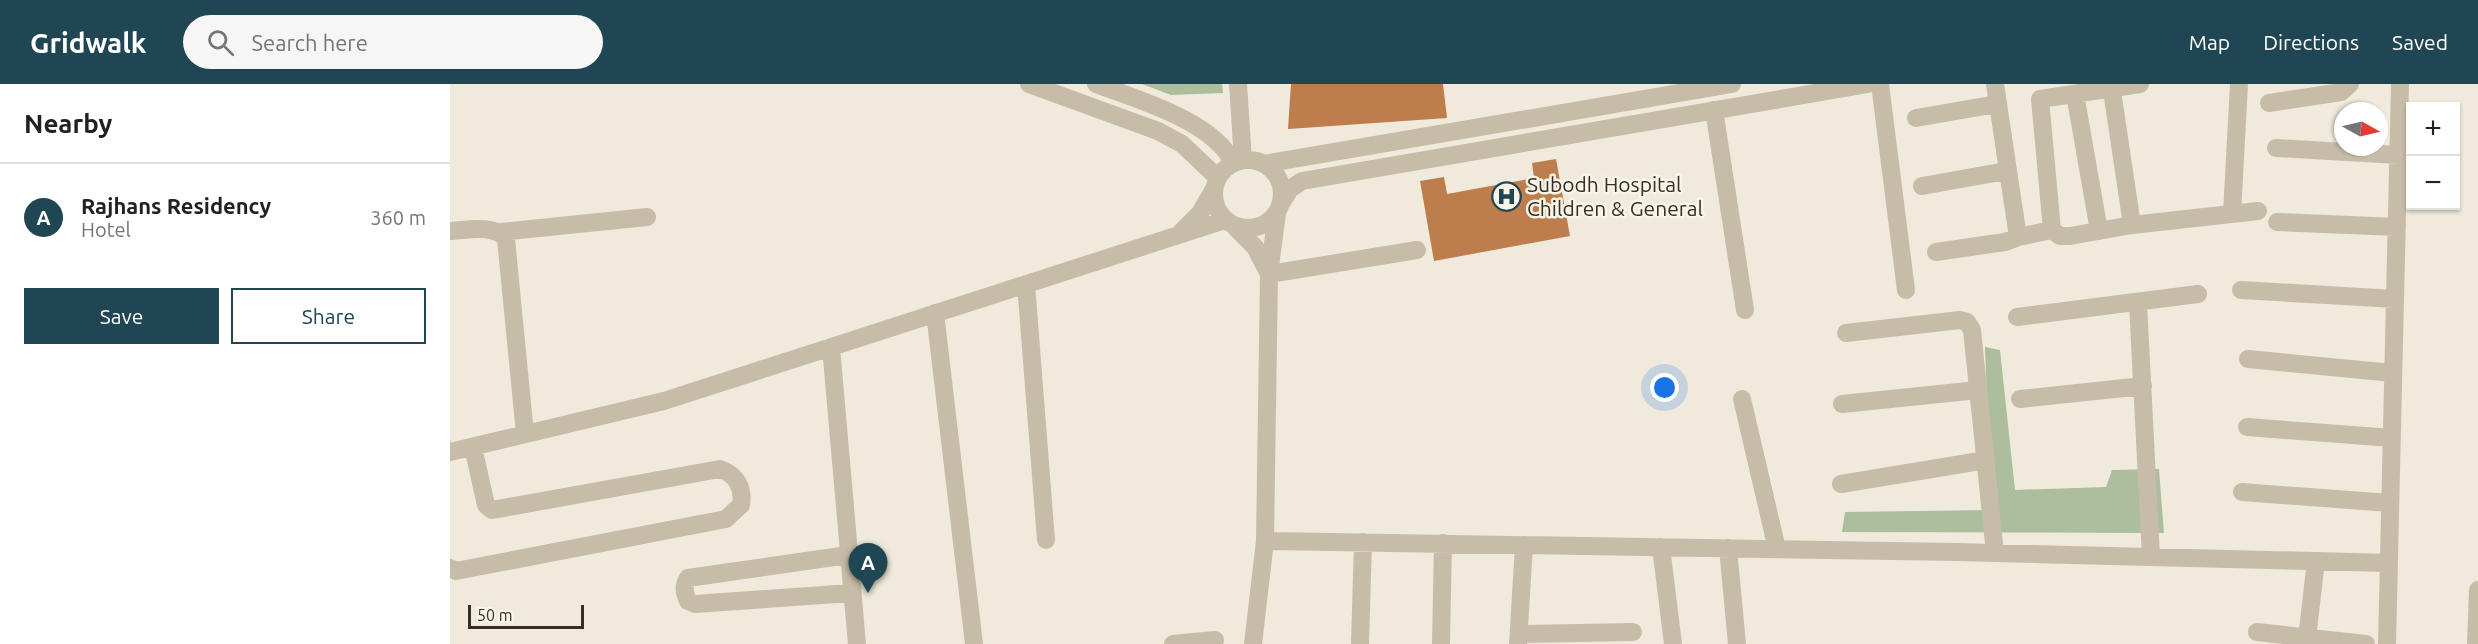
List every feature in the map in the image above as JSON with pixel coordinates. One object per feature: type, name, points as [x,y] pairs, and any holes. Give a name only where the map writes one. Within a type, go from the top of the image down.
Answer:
[{"type":"street","points":[[1029,84],[1158,131],[1182,144],[1216,183],[1218,211],[1255,247],[1269,274]]},
{"type":"street","points":[[1096,84],[1173,113],[1226,148],[1238,162],[1264,164],[1732,84]]},
{"type":"street","points":[[1180,234],[1200,213],[1216,183],[1238,162],[1238,84]]},
{"type":"street","points":[[450,452],[664,401],[1180,234],[1230,223],[1259,227],[1269,222],[1290,189],[1302,181],[1868,84]]},
{"type":"street","points":[[1880,84],[1906,290]]},
{"type":"street","points":[[1995,84],[2006,171],[2018,237]]},
{"type":"street","points":[[2140,84],[2111,86],[2040,99],[2052,230],[2060,236],[2132,225],[2258,212]]},
{"type":"street","points":[[2232,214],[2239,84]]},
{"type":"street","points":[[2270,103],[2341,92],[2350,84]]},
{"type":"street","points":[[2387,644],[2400,84]]},
{"type":"street","points":[[2111,86],[2132,225]]},
{"type":"street","points":[[2075,94],[2099,231]]},
{"type":"street","points":[[1916,118],[1997,104]]},
{"type":"street","points":[[1714,111],[1745,310]]},
{"type":"street","points":[[2276,148],[2398,155]]},
{"type":"street","points":[[1253,644],[1265,541],[1269,274],[1282,190],[1279,179],[1264,164]]},
{"type":"street","points":[[1922,186],[2006,171]]},
{"type":"street","points":[[450,231],[501,232],[647,217]]},
{"type":"street","points":[[2277,222],[2397,227]]},
{"type":"street","points":[[1936,252],[2005,242],[2052,230]]},
{"type":"street","points":[[501,232],[506,239],[525,434]]},
{"type":"street","points":[[1269,274],[1417,250]]},
{"type":"street","points":[[1026,284],[1046,540]]},
{"type":"street","points":[[2241,290],[2395,299]]},
{"type":"street","points":[[2017,317],[2198,294]]},
{"type":"street","points":[[2138,303],[2151,557]]},
{"type":"street","points":[[935,313],[974,644]]},
{"type":"street","points":[[1846,333],[1960,320],[1967,322],[1972,330],[1995,553]]},
{"type":"street","points":[[831,347],[857,644]]},
{"type":"street","points":[[2248,359],[2393,373]]},
{"type":"street","points":[[2020,399],[2143,386]]},
{"type":"street","points":[[1842,404],[1978,390]]},
{"type":"street","points":[[1742,399],[1777,549]]},
{"type":"street","points":[[2247,426],[2392,438]]},
{"type":"street","points":[[450,568],[456,571],[726,519],[741,505],[737,481],[731,472],[720,469],[492,510],[486,505],[473,447]]},
{"type":"street","points":[[1841,484],[1986,460]]},
{"type":"street","points":[[2242,492],[2390,503]]},
{"type":"street","points":[[1265,541],[1995,553],[2389,563]]},
{"type":"street","points":[[1360,644],[1363,542]]},
{"type":"street","points":[[1441,644],[1443,543]]},
{"type":"street","points":[[1524,545],[1518,639],[1633,632]]},
{"type":"street","points":[[1661,547],[1672,644]]},
{"type":"street","points":[[1728,548],[1737,644]]},
{"type":"street","points":[[848,555],[688,578],[684,584],[684,593],[688,601],[695,604],[851,593]]},
{"type":"street","points":[[2307,638],[2316,561]]},
{"type":"street","points":[[2476,644],[2478,591]]},
{"type":"street","points":[[2257,632],[2366,644]]},
{"type":"street","points":[[1173,644],[1215,640]]},
{"type":"green space","points":[[1142,84],[1222,84],[1223,93],[1171,95]]},
{"type":"green space","points":[[1985,347],[2000,350],[2015,490],[2106,487],[2112,470],[2159,469],[2164,533],[1842,532],[1845,512],[1991,510]]},
{"type":"building","points":[[1291,84],[1443,84],[1447,118],[1288,129]]},
{"type":"building","points":[[1556,159],[1570,236],[1434,261],[1420,181],[1444,177],[1447,194],[1534,178],[1532,163]]},
{"type":"place","name":"Subodh Hospital Children & General","points":[[1506,197]]},
{"type":"place","name":"Rajhans Residency","points":[[868,593]]}]
